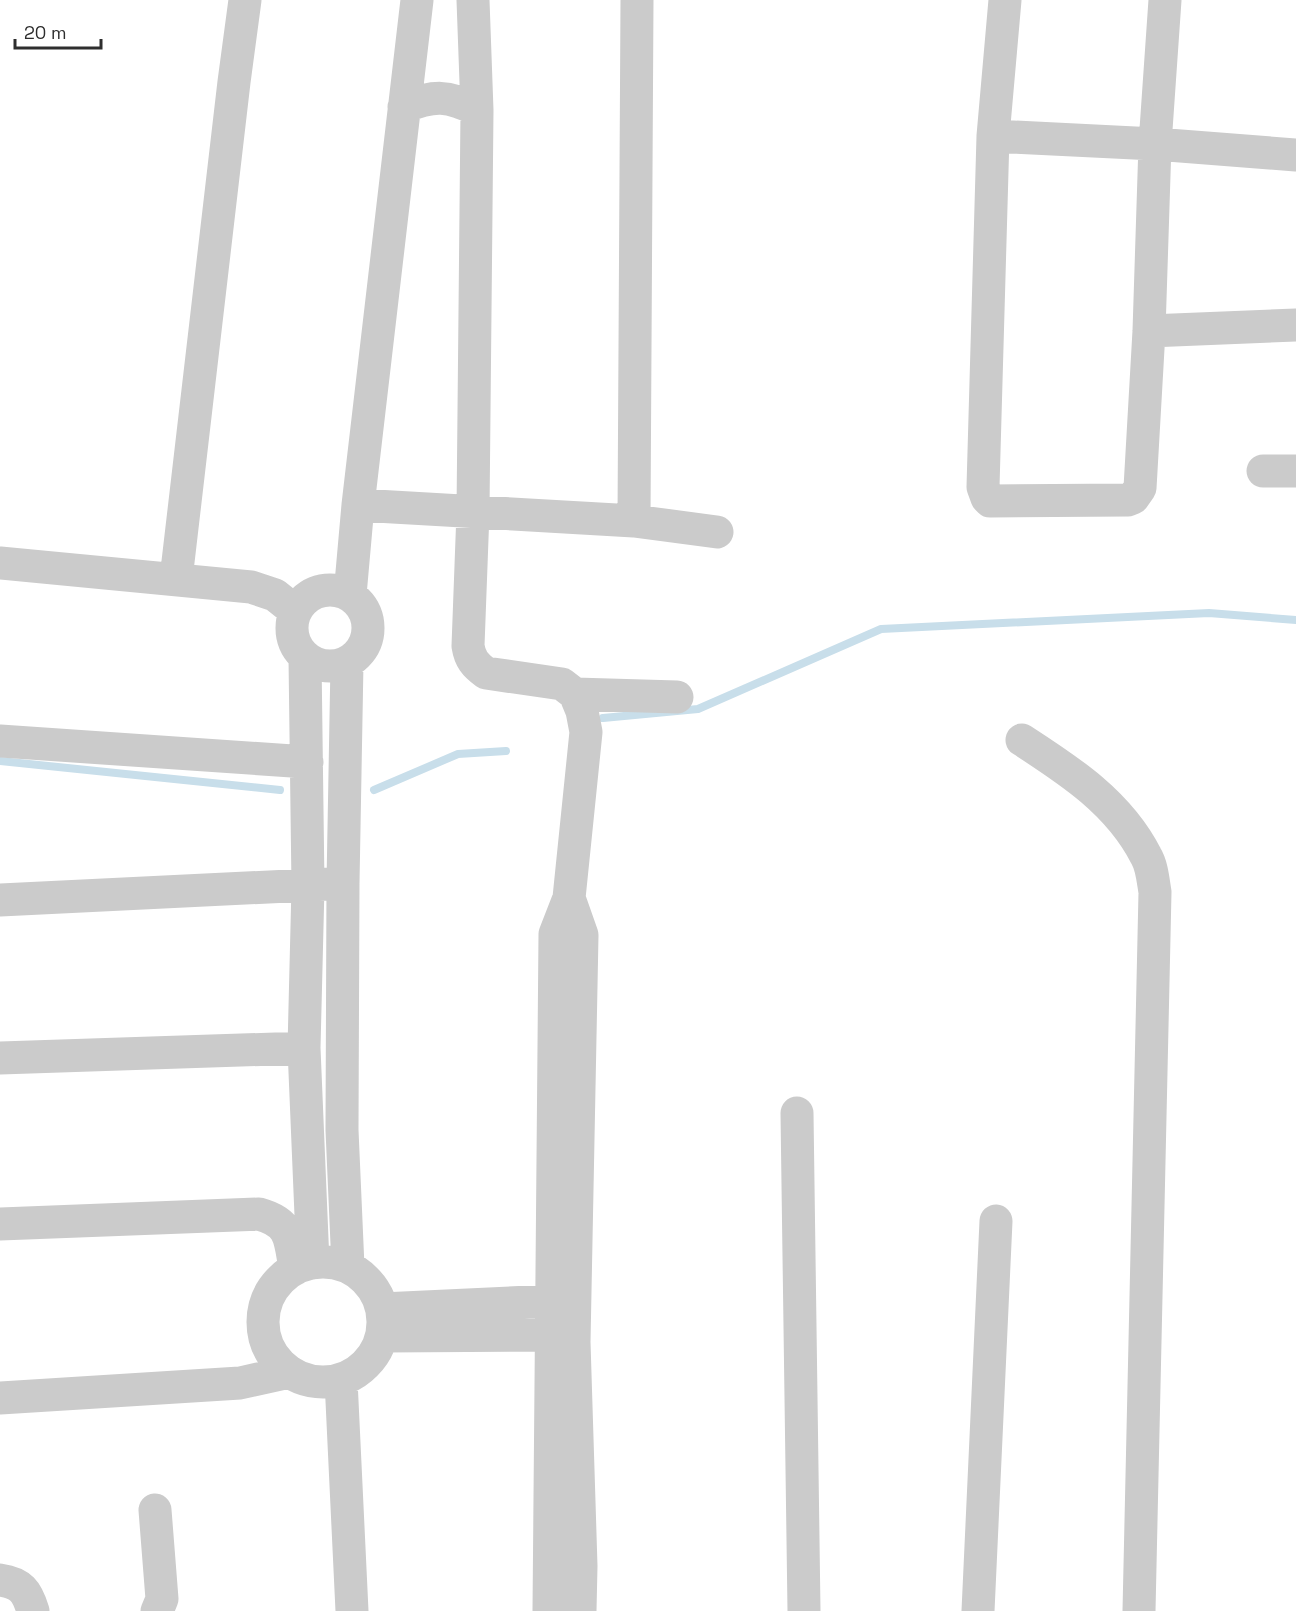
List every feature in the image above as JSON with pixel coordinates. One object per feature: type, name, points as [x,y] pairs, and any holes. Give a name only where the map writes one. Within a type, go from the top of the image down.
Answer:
[{"type":"street","points":[[176,579],[245,0]]},
{"type":"street","points":[[350,595],[358,505],[417,0]]},
{"type":"street","points":[[473,0],[477,110],[473,512],[468,646],[470,656],[476,666],[486,673],[562,684],[575,694],[582,711],[586,732],[569,898],[582,935],[549,1611]]},
{"type":"street","points":[[634,521],[638,0]]},
{"type":"street","points":[[1005,0],[993,136],[982,487],[990,501],[1128,500],[1136,495],[1140,488],[1149,331],[1155,144],[1165,0]]},
{"type":"street","points":[[404,107],[424,99],[438,97],[454,99],[477,110]]},
{"type":"street","points":[[993,136],[1155,144],[1296,155]]},
{"type":"street","points":[[1149,331],[1296,325]]},
{"type":"street","points":[[1263,471],[1296,471]]},
{"type":"street","points":[[358,505],[634,521],[717,532]]},
{"type":"street","points":[[0,563],[251,587],[275,595],[295,611]]},
{"type":"street","points":[[322,590],[350,595],[360,604],[366,615],[369,628],[367,640],[361,651],[347,663],[328,667],[315,664],[305,658],[296,648],[292,636],[295,611],[313,593],[322,590]]},
{"type":"street","points":[[304,1266],[304,1048],[308,886],[305,658]]},
{"type":"street","points":[[347,663],[342,1130],[348,1267]]},
{"type":"street","points":[[575,694],[677,697]]},
{"type":"street","points":[[1022,740],[1093,789],[1128,826],[1148,858],[1155,892],[1139,1611]]},
{"type":"street","points":[[0,741],[307,762]]},
{"type":"street","points":[[0,900],[343,883]]},
{"type":"street","points":[[0,1058],[304,1048]]},
{"type":"street","points":[[797,1113],[804,1611]]},
{"type":"street","points":[[0,1224],[259,1214],[273,1218],[285,1228],[304,1266]]},
{"type":"street","points":[[978,1611],[996,1221]]},
{"type":"street","points":[[0,1398],[351,1376],[368,1362],[382,1323],[379,1298],[366,1280],[348,1267],[331,1262],[304,1266],[280,1280],[274,1288],[264,1314],[265,1333],[271,1351],[282,1366],[316,1378]]},
{"type":"street","points":[[382,1323],[563,1300]]},
{"type":"street","points":[[382,1323],[563,1335]]},
{"type":"street","points":[[563,1335],[581,1566],[580,1611]]},
{"type":"street","points":[[316,1378],[330,1611]]},
{"type":"street","points":[[316,1378],[352,1611]]},
{"type":"street","points":[[155,1510],[162,1599],[156,1611]]},
{"type":"street","points":[[0,1580],[18,1584],[29,1598],[33,1611]]},
{"type":"waterway","points":[[603,718],[698,709],[881,629],[1209,613],[1296,620]]},
{"type":"waterway","points":[[374,790],[458,754],[506,751]]},
{"type":"waterway","points":[[0,761],[280,790]]}]
